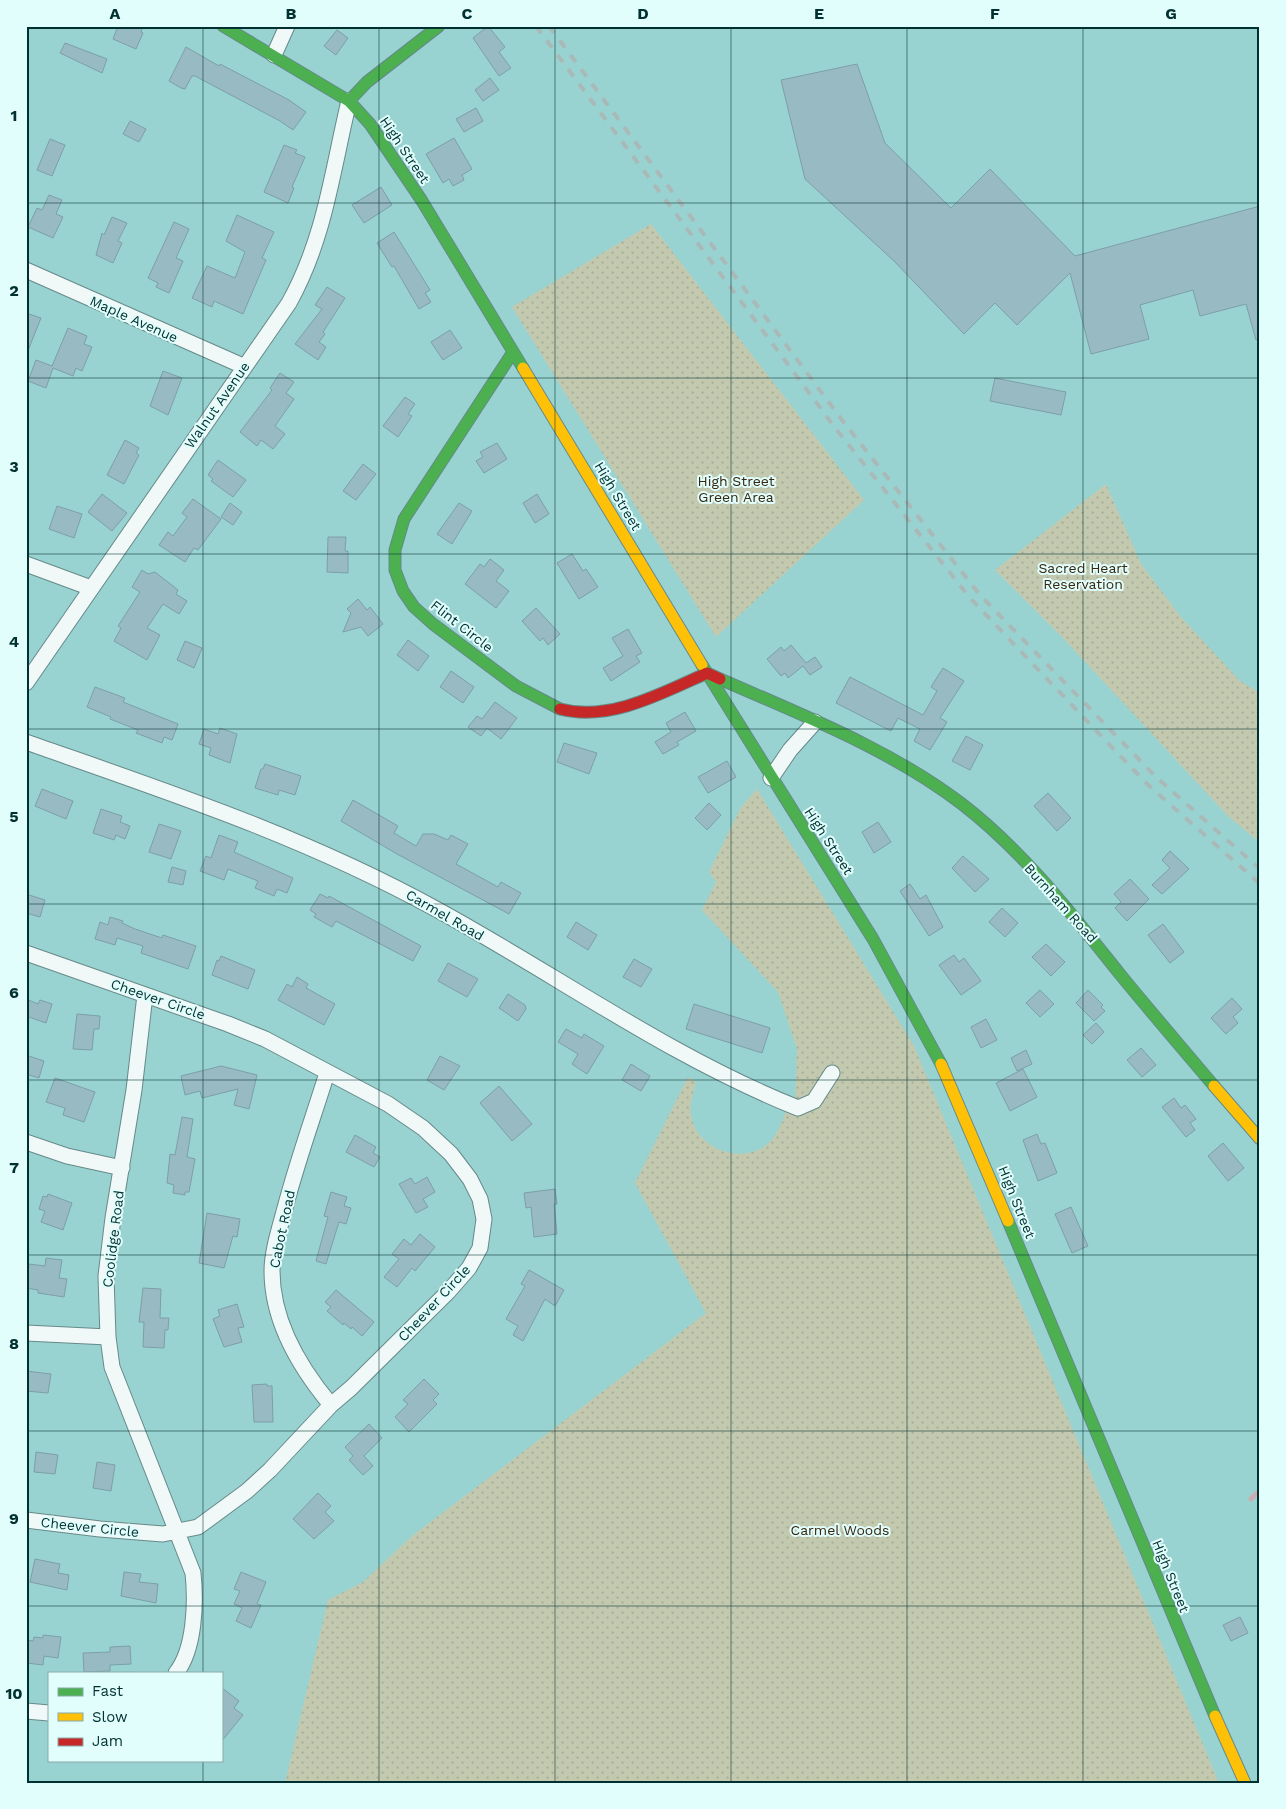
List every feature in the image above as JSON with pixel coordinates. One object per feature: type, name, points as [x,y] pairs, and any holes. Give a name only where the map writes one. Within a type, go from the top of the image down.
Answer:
[{"type":"main road","name":"High Street","points":[[223,26],[349,101],[370,124],[422,201],[771,778],[873,939],[943,1067],[1192,1666],[1245,1783]]},
{"type":"main road","points":[[349,101],[368,82],[439,26]]},
{"type":"main road","name":"Flint Circle","points":[[513,352],[404,519],[395,539],[393,556],[396,573],[409,601],[422,616],[506,678],[533,697],[554,707],[580,712],[607,710],[639,702],[707,673]]},
{"type":"main road","name":"Burnham Road","points":[[707,673],[815,722],[910,772],[957,802],[990,828],[1047,885],[1260,1139]]},
{"type":"street","points":[[274,55],[287,26]]},
{"type":"street","name":"Walnut Avenue","points":[[26,683],[243,366],[289,303],[307,268],[327,204],[349,101]]},
{"type":"street","name":"Maple Avenue","points":[[26,270],[243,366]]},
{"type":"street","points":[[26,564],[91,588]]},
{"type":"street","points":[[771,778],[790,750],[815,722]]},
{"type":"street","name":"Carmel Road","points":[[26,742],[171,792],[320,851],[438,910],[615,1015],[762,1094],[798,1108],[814,1101],[832,1073]]},
{"type":"street","name":"Cheever Circle","points":[[26,953],[228,1024],[265,1039],[388,1104],[422,1128],[451,1154],[480,1199],[484,1219],[480,1248],[469,1268],[418,1323],[331,1405],[270,1470],[247,1491],[198,1527],[163,1534],[26,1520]]},
{"type":"street","name":"Coolidge Road","points":[[145,995],[134,1090],[113,1218],[106,1276],[108,1337],[112,1366],[193,1573],[195,1599],[189,1639],[176,1672]]},
{"type":"street","name":"Cabot Road","points":[[327,1073],[293,1178],[280,1227],[272,1270],[276,1303],[289,1342],[308,1377],[331,1405]]},
{"type":"street","points":[[26,1142],[67,1156],[122,1168]]},
{"type":"street","points":[[26,1334],[108,1337]]},
{"type":"street","points":[[26,1711],[48,1713]]},
{"type":"green space","name":"High Street Green Area","points":[[651,224],[864,500],[716,637],[512,307]]},
{"type":"green space","name":"Sacred Heart Reservation","points":[[1106,484],[1141,564],[1181,617],[1240,681],[1260,693],[1260,843],[1228,816],[1063,638],[995,570]]},
{"type":"green space","name":"Carmel Woods","points":[[757,789],[914,1046],[1219,1783],[285,1783],[328,1600],[363,1582],[412,1536],[706,1313],[635,1183],[688,1077],[696,1082],[691,1100],[691,1110],[692,1119],[697,1131],[705,1141],[716,1148],[728,1152],[741,1154],[753,1152],[765,1146],[774,1137],[790,1102],[795,1104],[797,1049],[778,992],[702,910],[716,882],[709,872],[741,807]]},
{"type":"building","points":[[118,26],[143,26],[141,32],[143,33],[136,49],[113,39]]},
{"type":"building","points":[[488,26],[505,47],[499,52],[511,68],[499,76],[473,38]]},
{"type":"building","points":[[337,30],[348,38],[336,55],[324,46]]},
{"type":"building","points":[[65,43],[107,59],[102,73],[60,53]]},
{"type":"building","points":[[186,47],[219,66],[220,64],[289,100],[306,112],[293,130],[280,121],[195,76],[192,76],[185,89],[181,88],[169,81]]},
{"type":"building","points":[[857,64],[885,143],[951,208],[990,169],[1075,256],[1260,206],[1260,339],[1256,340],[1246,304],[1200,316],[1193,290],[1140,305],[1149,339],[1091,354],[1070,273],[1017,325],[995,303],[964,334],[895,262],[805,179],[781,80]]},
{"type":"building","points":[[490,78],[499,90],[483,101],[475,90]]},
{"type":"building","points":[[476,108],[483,121],[464,132],[456,119]]},
{"type":"building","points":[[130,121],[146,129],[139,142],[123,134]]},
{"type":"building","points":[[454,138],[472,169],[462,175],[464,180],[453,186],[449,179],[443,183],[426,154]]},
{"type":"building","points":[[50,139],[65,145],[52,176],[37,170]]},
{"type":"building","points":[[284,145],[297,150],[295,153],[305,157],[292,187],[294,188],[288,203],[264,192]]},
{"type":"building","points":[[381,187],[392,205],[364,223],[352,205]]},
{"type":"building","points":[[49,195],[62,200],[56,214],[63,217],[53,238],[28,227],[37,208],[42,210]]},
{"type":"building","points":[[237,215],[274,232],[262,258],[266,260],[243,314],[214,301],[212,307],[192,298],[207,266],[235,278],[245,252],[226,241]]},
{"type":"building","points":[[112,217],[127,223],[118,241],[122,243],[113,263],[96,255],[102,233],[104,235]]},
{"type":"building","points":[[174,222],[189,229],[176,258],[183,261],[169,293],[156,287],[158,283],[148,278]]},
{"type":"building","points":[[394,232],[430,290],[425,293],[431,302],[419,309],[394,266],[392,267],[377,243]]},
{"type":"building","points":[[327,287],[345,298],[323,332],[325,334],[319,342],[326,347],[318,360],[295,344],[322,309],[315,305]]},
{"type":"building","points":[[26,313],[41,318],[27,353],[26,353]]},
{"type":"building","points":[[68,328],[87,336],[84,344],[92,347],[82,371],[76,368],[73,376],[53,368],[46,388],[28,381],[36,360],[52,366]]},
{"type":"building","points":[[450,330],[462,348],[443,360],[431,342]]},
{"type":"building","points":[[163,371],[182,378],[168,415],[150,406]]},
{"type":"building","points":[[280,373],[294,382],[286,393],[294,399],[275,426],[285,434],[273,449],[261,440],[257,446],[240,432],[272,390],[270,388]]},
{"type":"building","points":[[995,378],[1066,392],[1061,415],[990,401]]},
{"type":"building","points":[[405,397],[415,404],[408,414],[412,416],[398,437],[383,426]]},
{"type":"building","points":[[125,440],[139,448],[136,453],[139,455],[124,484],[107,475]]},
{"type":"building","points":[[497,443],[507,459],[484,473],[476,461],[483,457],[480,452]]},
{"type":"building","points":[[218,460],[246,480],[233,497],[211,481],[213,479],[208,475]]},
{"type":"building","points":[[363,464],[376,474],[356,500],[343,491]]},
{"type":"building","points":[[102,494],[127,513],[112,531],[88,512]]},
{"type":"building","points":[[537,494],[549,514],[535,523],[523,503]]},
{"type":"building","points":[[193,499],[221,519],[198,550],[194,548],[185,562],[159,545],[168,532],[173,536],[187,517],[182,513]]},
{"type":"building","points":[[230,503],[242,512],[233,525],[221,517]]},
{"type":"building","points":[[459,503],[472,511],[452,544],[437,534]]},
{"type":"building","points":[[57,506],[82,514],[74,538],[49,529]]},
{"type":"building","points":[[328,537],[346,537],[345,551],[348,551],[348,573],[327,572]]},
{"type":"building","points":[[572,554],[583,571],[586,569],[598,587],[579,599],[557,563]]},
{"type":"building","points":[[490,559],[504,570],[496,581],[509,591],[496,608],[465,584],[480,564],[484,567]]},
{"type":"building","points":[[142,570],[148,574],[155,572],[178,590],[176,594],[187,601],[179,614],[163,604],[147,628],[160,635],[147,660],[114,641],[121,628],[118,626],[140,592],[132,587]]},
{"type":"building","points":[[358,599],[367,610],[370,607],[383,624],[368,636],[361,627],[343,632],[351,613],[347,609]]},
{"type":"building","points":[[536,608],[560,634],[548,645],[543,638],[540,641],[522,621]]},
{"type":"building","points":[[628,629],[642,653],[636,656],[640,662],[611,681],[603,668],[623,656],[612,638]]},
{"type":"building","points":[[408,640],[429,656],[418,671],[397,655]]},
{"type":"building","points":[[185,641],[202,648],[194,668],[177,660]]},
{"type":"building","points":[[791,645],[806,663],[815,657],[822,667],[810,675],[803,666],[788,678],[785,673],[781,676],[767,659],[781,647],[784,651]]},
{"type":"building","points":[[943,668],[964,681],[940,718],[947,722],[930,750],[914,741],[920,729],[898,718],[891,731],[836,703],[850,677],[923,715],[937,691],[931,687]]},
{"type":"building","points":[[451,671],[474,687],[463,703],[440,687]]},
{"type":"building","points":[[95,687],[125,698],[123,702],[178,724],[172,740],[164,737],[162,743],[136,733],[138,730],[87,707]]},
{"type":"building","points":[[495,702],[517,718],[501,739],[487,728],[481,736],[468,727],[477,716],[482,719]]},
{"type":"building","points":[[685,712],[696,731],[677,742],[679,745],[663,754],[655,742],[671,732],[666,723]]},
{"type":"building","points":[[220,728],[237,734],[230,763],[209,755],[211,748],[199,744],[204,729],[218,734]]},
{"type":"building","points":[[966,736],[983,745],[970,770],[952,761]]},
{"type":"building","points":[[564,743],[597,753],[589,774],[557,762]]},
{"type":"building","points":[[727,761],[736,777],[708,793],[698,777]]},
{"type":"building","points":[[265,764],[301,776],[295,795],[279,790],[278,795],[255,788],[261,769],[263,769]]},
{"type":"building","points":[[42,789],[73,801],[66,819],[35,806]]},
{"type":"building","points":[[1048,793],[1071,818],[1057,831],[1034,806]]},
{"type":"building","points":[[353,800],[398,826],[394,833],[416,846],[423,834],[434,834],[448,840],[451,835],[468,844],[456,864],[498,887],[501,882],[521,893],[509,914],[397,854],[341,821]]},
{"type":"building","points":[[709,803],[721,815],[707,830],[695,818]]},
{"type":"building","points":[[101,809],[122,816],[120,822],[130,826],[125,839],[116,835],[114,840],[93,833]]},
{"type":"building","points":[[878,822],[891,842],[874,853],[862,832]]},
{"type":"building","points":[[159,824],[181,831],[171,859],[149,852]]},
{"type":"building","points":[[219,835],[238,842],[234,852],[293,878],[287,893],[277,889],[274,896],[255,888],[258,881],[228,869],[224,880],[200,871],[206,856],[211,858]]},
{"type":"building","points":[[1170,851],[1189,869],[1162,894],[1152,885],[1170,868],[1162,860]]},
{"type":"building","points":[[963,856],[989,879],[975,892],[952,868]]},
{"type":"building","points":[[172,867],[186,871],[183,885],[168,882]]},
{"type":"building","points":[[1130,879],[1149,899],[1127,921],[1115,908],[1121,902],[1114,894]]},
{"type":"building","points":[[910,884],[920,899],[926,895],[943,927],[929,936],[900,891]]},
{"type":"building","points":[[26,894],[45,900],[40,917],[26,913]]},
{"type":"building","points":[[320,894],[328,898],[329,896],[421,946],[413,961],[336,921],[332,927],[314,917],[316,914],[310,910]]},
{"type":"building","points":[[1002,908],[1018,923],[1005,937],[989,922]]},
{"type":"building","points":[[110,917],[123,921],[122,923],[135,929],[162,938],[163,935],[196,946],[188,969],[141,953],[143,946],[117,938],[115,945],[95,939],[100,922],[108,925]]},
{"type":"building","points":[[576,922],[597,935],[588,950],[567,937]]},
{"type":"building","points":[[1163,924],[1184,952],[1170,963],[1148,935]]},
{"type":"building","points":[[1046,944],[1065,962],[1051,976],[1032,957]]},
{"type":"building","points":[[954,955],[959,962],[964,958],[981,981],[961,995],[939,965]]},
{"type":"building","points":[[221,956],[255,970],[248,989],[212,975],[217,960],[219,961]]},
{"type":"building","points":[[634,959],[652,969],[641,987],[623,977]]},
{"type":"building","points":[[448,963],[478,979],[467,997],[438,981]]},
{"type":"building","points":[[297,977],[308,984],[306,988],[335,1004],[324,1025],[278,1000],[287,984],[292,987]]},
{"type":"building","points":[[1040,990],[1054,1004],[1040,1017],[1026,1003]]},
{"type":"building","points":[[1088,990],[1103,1005],[1101,1007],[1105,1011],[1094,1021],[1076,1003]]},
{"type":"building","points":[[508,994],[525,1005],[526,1009],[518,1021],[499,1008]]},
{"type":"building","points":[[1232,998],[1242,1009],[1233,1017],[1238,1023],[1226,1034],[1211,1018]]},
{"type":"building","points":[[26,999],[38,1004],[40,1000],[52,1004],[46,1023],[26,1016]]},
{"type":"building","points":[[694,1004],[770,1028],[762,1053],[686,1029]]},
{"type":"building","points":[[77,1014],[100,1016],[99,1029],[94,1029],[92,1050],[73,1049]]},
{"type":"building","points":[[986,1019],[997,1040],[981,1048],[971,1027]]},
{"type":"building","points":[[1096,1023],[1104,1032],[1092,1044],[1083,1035]]},
{"type":"building","points":[[566,1029],[582,1038],[584,1034],[604,1046],[587,1074],[572,1064],[578,1054],[558,1042]]},
{"type":"building","points":[[1141,1048],[1156,1065],[1142,1077],[1127,1060]]},
{"type":"building","points":[[1026,1050],[1032,1064],[1017,1071],[1011,1058]]},
{"type":"building","points":[[26,1055],[44,1061],[39,1078],[26,1074]]},
{"type":"building","points":[[440,1056],[460,1066],[444,1090],[427,1080]]},
{"type":"building","points":[[631,1064],[650,1076],[641,1091],[622,1080]]},
{"type":"building","points":[[221,1066],[257,1075],[249,1109],[234,1105],[238,1089],[202,1098],[200,1091],[185,1095],[181,1076]]},
{"type":"building","points":[[1023,1069],[1037,1097],[1010,1111],[996,1083]]},
{"type":"building","points":[[55,1078],[95,1092],[84,1122],[63,1115],[65,1108],[46,1102]]},
{"type":"building","points":[[499,1086],[532,1124],[512,1141],[480,1103]]},
{"type":"building","points":[[1174,1098],[1181,1108],[1185,1105],[1196,1119],[1190,1123],[1195,1130],[1186,1137],[1162,1107]]},
{"type":"building","points":[[182,1117],[193,1119],[187,1157],[195,1159],[189,1192],[185,1192],[185,1195],[173,1193],[174,1185],[167,1183],[170,1154],[175,1155]]},
{"type":"building","points":[[1037,1134],[1041,1144],[1045,1143],[1057,1173],[1038,1181],[1023,1140]]},
{"type":"building","points":[[355,1135],[376,1147],[373,1153],[380,1157],[374,1167],[346,1152]]},
{"type":"building","points":[[1223,1143],[1244,1168],[1228,1181],[1208,1156]]},
{"type":"building","points":[[427,1177],[435,1192],[423,1199],[428,1207],[416,1213],[399,1184],[411,1178],[415,1184]]},
{"type":"building","points":[[555,1189],[557,1204],[554,1204],[557,1234],[534,1237],[531,1207],[526,1208],[524,1193]]},
{"type":"building","points":[[331,1192],[347,1197],[344,1206],[351,1208],[346,1224],[339,1222],[326,1264],[316,1261],[328,1217],[324,1216]]},
{"type":"building","points":[[48,1194],[72,1203],[63,1230],[41,1222],[45,1211],[39,1209],[43,1196],[47,1197]]},
{"type":"building","points":[[1071,1207],[1088,1246],[1072,1253],[1055,1214]]},
{"type":"building","points":[[207,1213],[240,1219],[237,1237],[233,1236],[224,1268],[199,1263]]},
{"type":"building","points":[[420,1234],[435,1247],[415,1271],[412,1268],[397,1287],[384,1277],[399,1259],[392,1254],[404,1239],[411,1245]]},
{"type":"building","points":[[46,1258],[62,1260],[59,1278],[67,1279],[64,1297],[38,1293],[38,1290],[26,1288],[29,1264],[45,1266]]},
{"type":"building","points":[[529,1270],[564,1290],[555,1306],[545,1299],[523,1341],[513,1335],[518,1326],[506,1319],[525,1286],[521,1284]]},
{"type":"building","points":[[143,1288],[161,1289],[160,1318],[169,1318],[168,1330],[165,1330],[164,1348],[143,1347],[144,1322],[139,1322]]},
{"type":"building","points":[[336,1290],[374,1322],[362,1336],[352,1327],[351,1329],[344,1323],[343,1325],[327,1311],[331,1307],[325,1302]]},
{"type":"building","points":[[237,1304],[244,1327],[238,1328],[242,1342],[224,1347],[213,1319],[220,1316],[218,1310]]},
{"type":"building","points":[[26,1371],[51,1374],[48,1393],[26,1391]]},
{"type":"building","points":[[424,1379],[439,1394],[433,1400],[437,1404],[409,1432],[395,1417],[408,1404],[403,1400]]},
{"type":"building","points":[[267,1384],[267,1386],[272,1386],[273,1422],[254,1422],[252,1385]]},
{"type":"building","points":[[369,1424],[382,1438],[364,1456],[373,1466],[363,1475],[349,1460],[353,1456],[345,1447]]},
{"type":"building","points":[[36,1452],[58,1455],[55,1474],[34,1472]]},
{"type":"building","points":[[97,1462],[115,1465],[111,1491],[93,1488]]},
{"type":"building","points":[[318,1493],[331,1506],[325,1512],[334,1521],[314,1539],[293,1519]]},
{"type":"building","points":[[35,1559],[60,1564],[58,1573],[69,1575],[67,1590],[30,1582]]},
{"type":"building","points":[[124,1572],[141,1574],[139,1582],[158,1584],[156,1603],[121,1596]]},
{"type":"building","points":[[241,1572],[266,1582],[257,1604],[261,1605],[251,1628],[236,1621],[242,1608],[234,1604],[240,1591],[234,1589]]},
{"type":"building","points":[[1240,1617],[1248,1633],[1231,1641],[1223,1625]]},
{"type":"building","points":[[43,1635],[61,1637],[58,1658],[44,1656],[43,1665],[26,1663],[26,1640],[33,1641],[34,1637],[43,1638]]},
{"type":"building","points":[[130,1646],[131,1664],[110,1665],[110,1671],[84,1672],[83,1653],[110,1652],[110,1647]]},
{"type":"building","points":[[222,1688],[239,1701],[234,1708],[243,1715],[222,1741]]},
{"type":"waterway","points":[[1251,1499],[1260,1490]]},
{"type":"railway","points":[[536,26],[833,425],[970,598],[1145,782],[1260,884]]},
{"type":"railway","points":[[549,26],[842,420],[980,595],[1156,777],[1260,869]]},
{"type":"traffic: fast","points":[[223,26],[349,101],[370,124],[422,201],[523,368]]},
{"type":"traffic: fast","points":[[349,101],[367,82],[439,26]]},
{"type":"traffic: fast","points":[[513,352],[404,519],[395,550],[395,570],[403,591],[414,607],[433,624],[516,686],[560,709]]},
{"type":"traffic: fast","points":[[702,665],[873,939],[941,1064]]},
{"type":"traffic: fast","points":[[720,679],[845,734],[905,766],[934,784],[984,822],[1026,862],[1214,1086]]},
{"type":"traffic: fast","points":[[1008,1221],[1215,1716]]},
{"type":"traffic: slow","points":[[523,368],[702,665]]},
{"type":"traffic: slow","points":[[941,1064],[1008,1221]]},
{"type":"traffic: slow","points":[[1214,1086],[1260,1139]]},
{"type":"traffic: slow","points":[[1215,1716],[1245,1783]]},
{"type":"traffic: jam","points":[[560,709],[579,712],[617,709],[654,697],[707,673],[720,679]]}]
